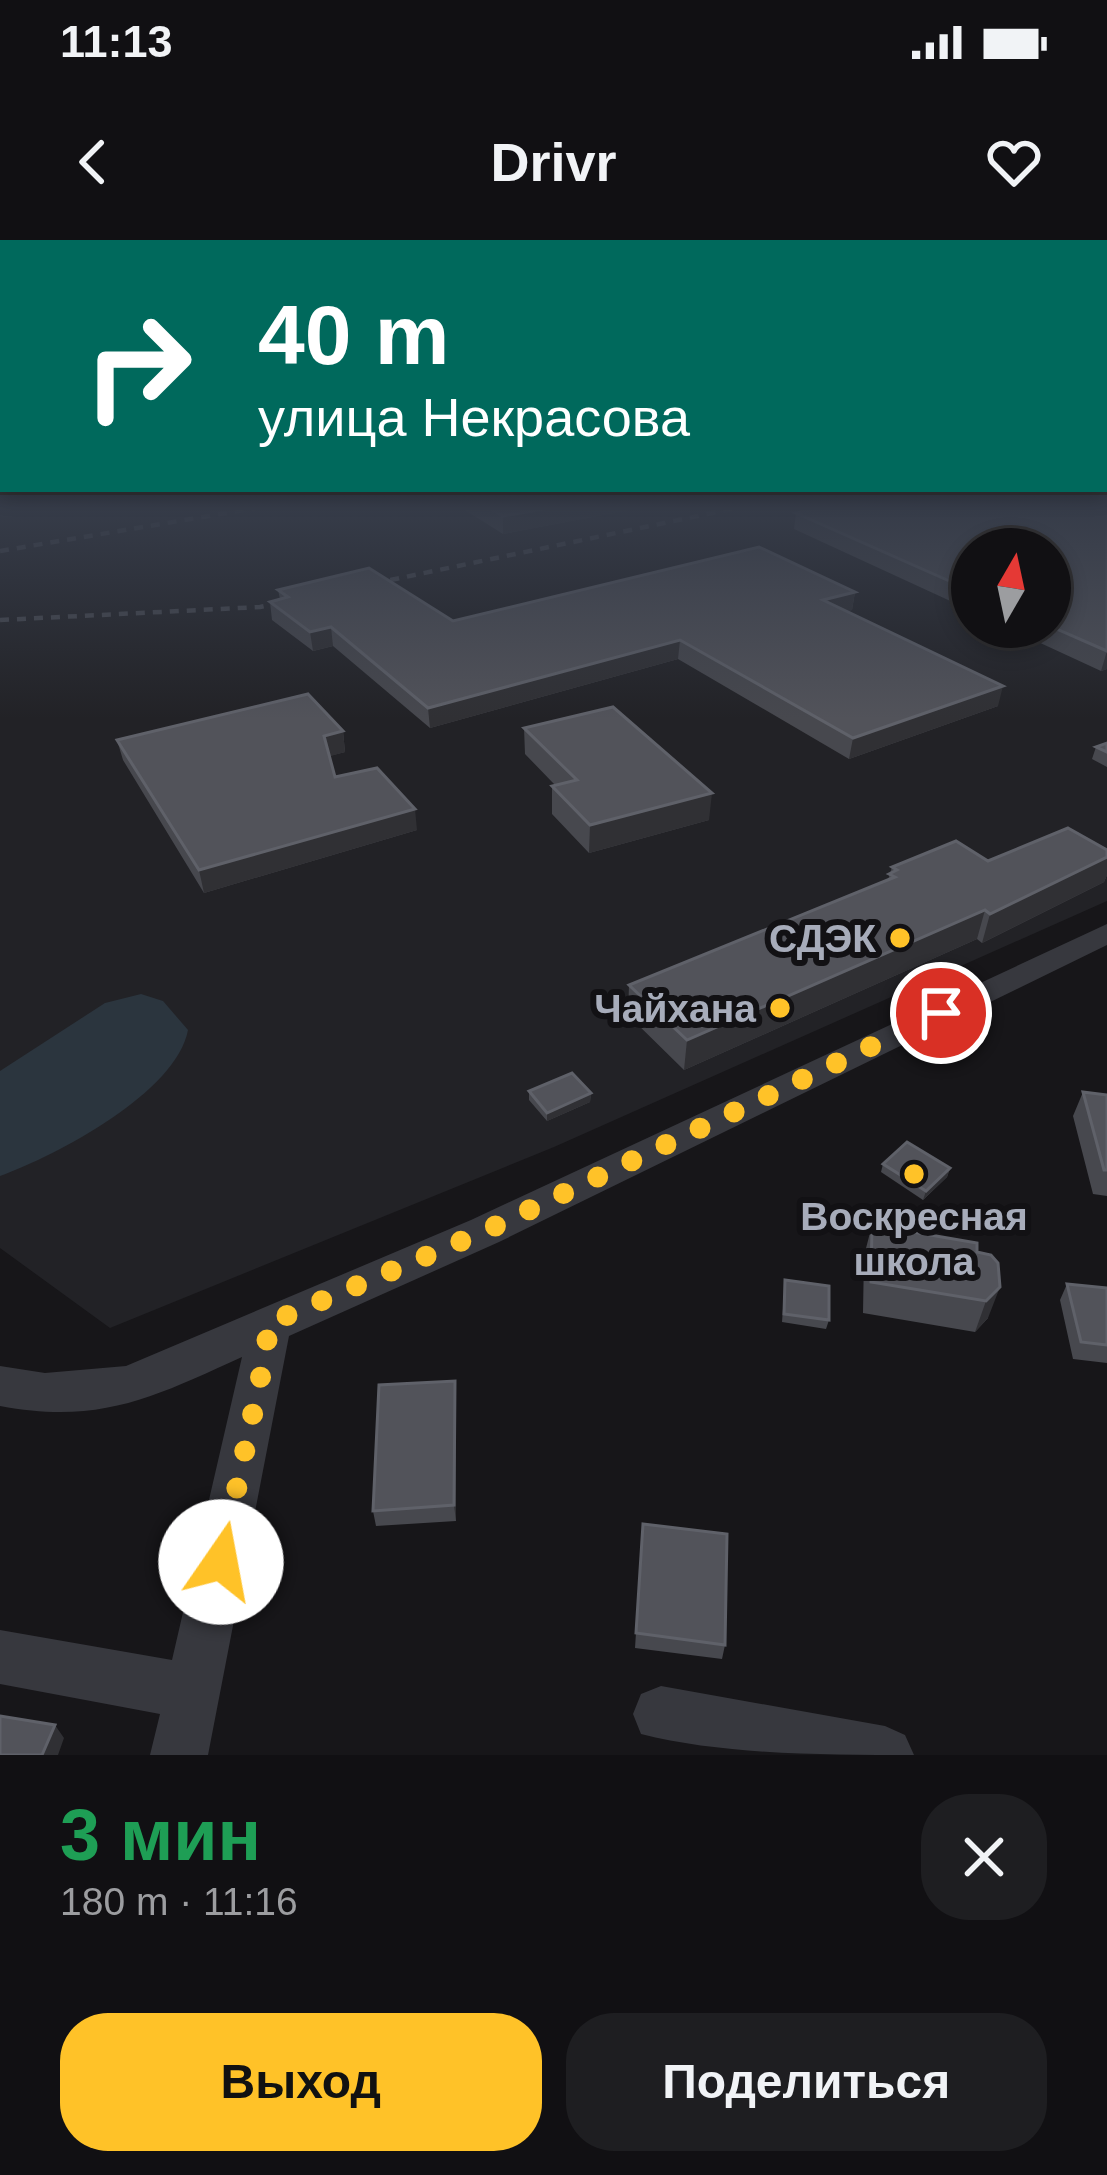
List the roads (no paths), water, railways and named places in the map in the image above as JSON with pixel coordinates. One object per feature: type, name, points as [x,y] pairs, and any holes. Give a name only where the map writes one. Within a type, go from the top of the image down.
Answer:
[{"type":"street","points":[[0,1385],[45,1394],[129,1386],[485,1231],[1107,934]]},
{"type":"street","points":[[179,1755],[267,1347],[267,1324]]},
{"type":"street","points":[[0,1657],[194,1692]]},
{"type":"street","points":[[661,1714],[885,1755]]},
{"type":"railway","points":[[357,587],[402,578]]},
{"type":"railway","points":[[0,620],[260,607],[305,598]]},
{"type":"place","name":"СДЭК","points":[[900,938]]},
{"type":"place","name":"Чайхана","points":[[780,1008]]},
{"type":"place","name":"Воскресная школа","points":[[914,1174]]}]
